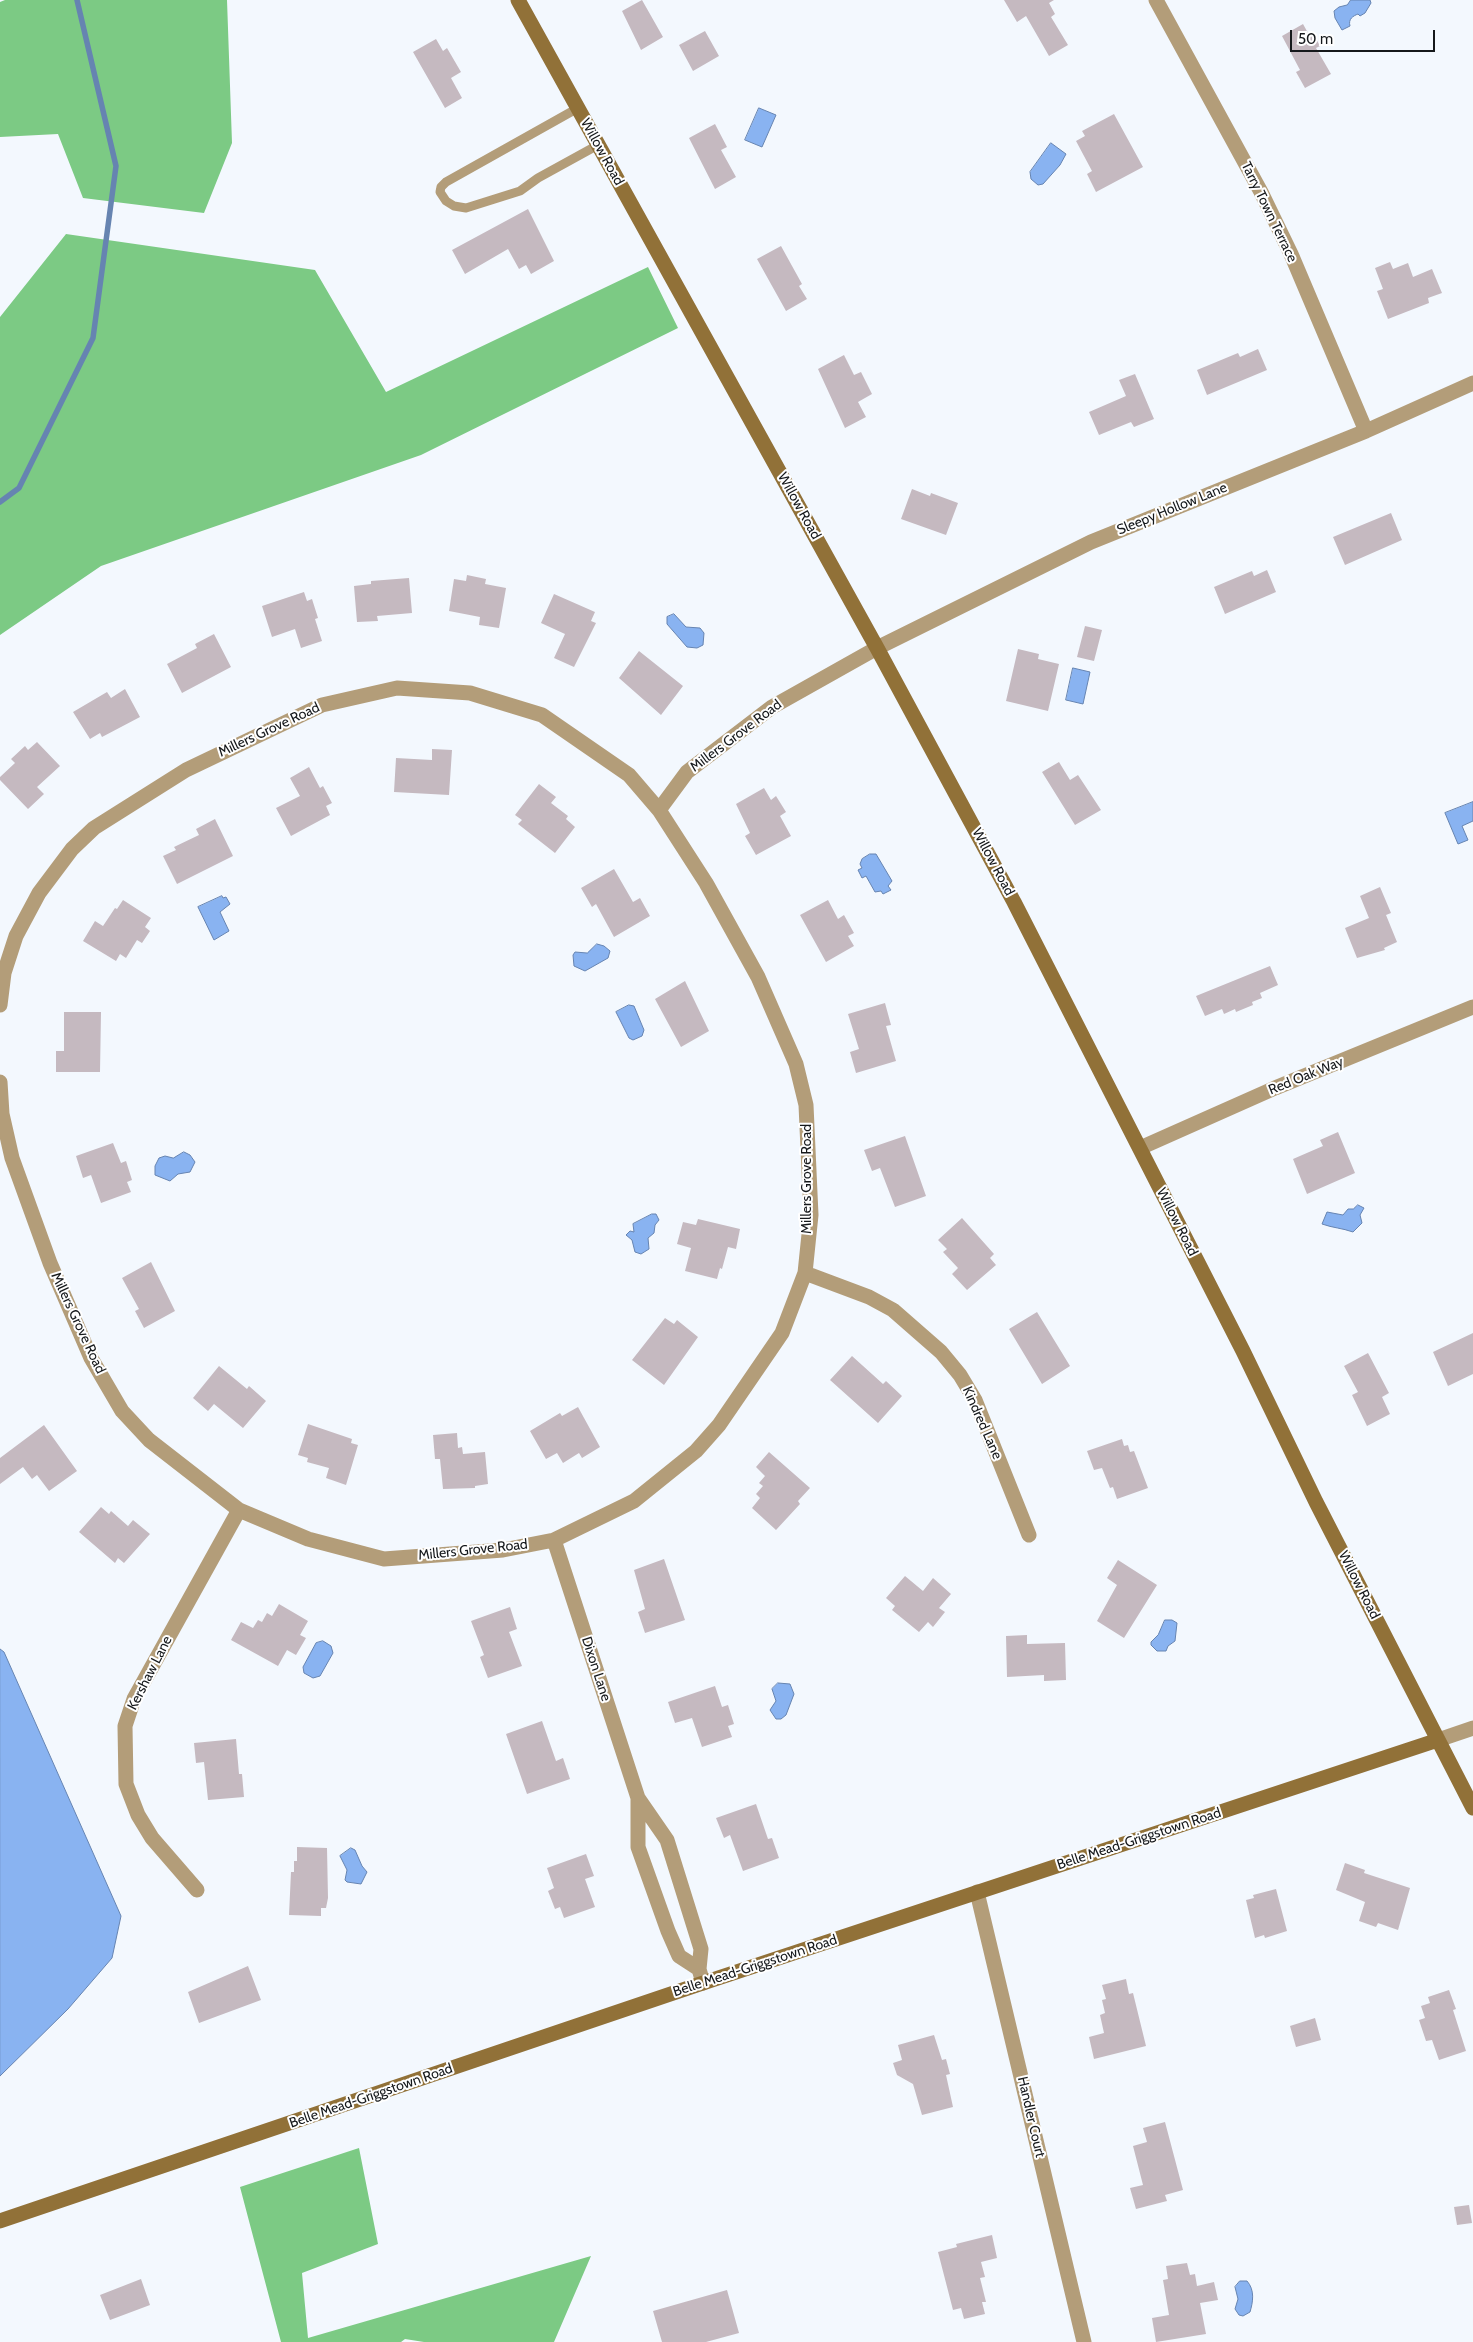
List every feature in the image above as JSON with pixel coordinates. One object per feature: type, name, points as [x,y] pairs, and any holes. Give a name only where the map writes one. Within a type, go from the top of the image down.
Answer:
[{"type":"street","name":"Willow Road","points":[[518,0],[878,648],[1014,902],[1243,1351],[1316,1502],[1438,1740]]},
{"type":"street","name":"Tarry Town Terrace","points":[[1156,0],[1261,192],[1291,254],[1366,431]]},
{"type":"street","name":"Sleepy Hollow Lane","points":[[878,648],[1091,542],[1366,431],[1473,383]]},
{"type":"street","name":"Millers Grove Road","points":[[659,810],[687,772],[772,707],[878,648]]},
{"type":"street","name":"Millers Grove Road","points":[[0,1005],[4,973],[21,927],[38,893],[72,849],[89,833],[186,770],[322,705],[397,688],[470,693],[533,712],[542,715],[629,774],[659,810],[706,883],[758,977],[796,1064],[806,1105],[811,1215],[804,1273],[782,1334],[719,1425],[696,1451],[634,1501],[554,1540],[503,1550],[384,1559],[308,1539],[239,1510],[149,1440],[122,1411],[91,1358],[50,1262],[12,1158],[2,1114],[0,1082]]},
{"type":"street","name":"Red Oak Way","points":[[1140,1148],[1275,1088],[1473,1007]]},
{"type":"street","name":"Kindred Lane","points":[[804,1273],[869,1298],[893,1310],[941,1352],[960,1375],[975,1400],[1029,1535]]},
{"type":"street","name":"Kershaw Lane","points":[[197,1890],[152,1838],[138,1815],[126,1784],[125,1726],[134,1700],[239,1510]]},
{"type":"street","name":"Dixon Lane","points":[[554,1540],[638,1798],[667,1840],[701,1949],[701,1976]]},
{"type":"street","points":[[1473,1728],[1438,1740],[1473,1808]]},
{"type":"street","name":"Belle Mead-Griggstown Road","points":[[0,2222],[701,1976],[977,1892],[1438,1740]]},
{"type":"street","name":"Dixon Lane","points":[[638,1798],[638,1847],[661,1912],[679,1956],[701,1976]]},
{"type":"street","name":"Handler Court","points":[[977,1892],[1084,2342]]},
{"type":"lane","points":[[578,108],[446,182],[441,187],[440,192],[450,204],[466,208],[520,191],[538,178],[598,145]]},
{"type":"green space","points":[[5,0],[227,0],[232,143],[204,213],[83,198],[58,134],[0,137],[0,2]]},
{"type":"green space","points":[[66,234],[315,270],[386,392],[648,267],[678,328],[421,455],[101,566],[0,635],[0,317]]},
{"type":"green space","points":[[359,2148],[378,2244],[302,2273],[308,2338],[591,2256],[554,2342],[424,2342],[405,2339],[401,2342],[281,2342],[240,2187]]},
{"type":"water","points":[[1351,0],[1370,0],[1371,3],[1365,13],[1353,17],[1350,20],[1350,26],[1342,30],[1335,18],[1334,11],[1339,7],[1347,5]]},
{"type":"water","points":[[759,108],[776,115],[762,147],[745,140]]},
{"type":"water","points":[[1051,143],[1066,154],[1060,165],[1043,184],[1038,185],[1031,179],[1030,172]]},
{"type":"water","points":[[674,614],[686,627],[700,628],[704,633],[703,645],[697,648],[687,647],[667,624],[667,617]]},
{"type":"water","points":[[1073,668],[1090,672],[1083,704],[1066,700]]},
{"type":"water","points":[[1473,802],[1473,821],[1462,826],[1468,840],[1458,844],[1445,813]]},
{"type":"water","points":[[870,854],[876,854],[892,881],[888,886],[891,890],[883,894],[881,891],[875,892],[866,876],[862,878],[858,870],[862,868],[860,864],[862,859]]},
{"type":"water","points":[[222,896],[223,898],[226,897],[230,904],[220,912],[229,931],[214,940],[198,907]]},
{"type":"water","points":[[597,944],[604,946],[610,951],[608,958],[585,971],[574,966],[573,955],[575,952],[587,953]]},
{"type":"water","points":[[629,1005],[634,1006],[644,1030],[642,1036],[633,1040],[629,1038],[616,1012]]},
{"type":"water","points":[[184,1152],[190,1155],[195,1162],[190,1172],[178,1174],[170,1181],[155,1175],[155,1166],[159,1158],[165,1156],[173,1158]]},
{"type":"water","points":[[1358,1205],[1364,1208],[1360,1215],[1362,1223],[1353,1232],[1322,1224],[1327,1212],[1343,1215],[1348,1209],[1353,1209]]},
{"type":"water","points":[[652,1214],[656,1214],[659,1220],[655,1225],[654,1233],[648,1238],[649,1249],[641,1254],[635,1252],[632,1240],[626,1235],[630,1231],[634,1232],[633,1224]]},
{"type":"water","points":[[1165,1620],[1172,1620],[1177,1623],[1175,1641],[1168,1646],[1166,1651],[1157,1651],[1151,1645],[1151,1642],[1158,1635]]},
{"type":"water","points":[[323,1641],[331,1646],[333,1653],[320,1676],[313,1678],[304,1673],[303,1667],[316,1643]]},
{"type":"water","points":[[0,1649],[4,1652],[121,1916],[112,1958],[68,2009],[0,2076]]},
{"type":"water","points":[[778,1683],[790,1684],[794,1694],[786,1715],[781,1719],[776,1719],[770,1710],[776,1701],[772,1689]]},
{"type":"water","points":[[351,1848],[355,1850],[362,1866],[367,1872],[361,1884],[345,1880],[347,1870],[340,1856]]},
{"type":"water","points":[[1240,2281],[1247,2281],[1253,2296],[1250,2312],[1243,2316],[1239,2315],[1235,2309],[1238,2299],[1235,2287]]},
{"type":"building","points":[[642,0],[663,37],[641,50],[622,11]]},
{"type":"building","points":[[1004,0],[1054,0],[1049,3],[1055,14],[1051,17],[1068,45],[1049,56],[1026,16],[1017,22]]},
{"type":"building","points":[[1303,24],[1308,33],[1312,31],[1320,46],[1316,48],[1331,74],[1305,88],[1296,72],[1300,70],[1282,36]]},
{"type":"building","points":[[705,31],[719,56],[693,71],[679,45]]},
{"type":"building","points":[[436,39],[443,51],[447,48],[461,72],[451,78],[462,98],[445,108],[413,52]]},
{"type":"building","points":[[1114,114],[1143,167],[1096,192],[1087,174],[1092,171],[1076,141],[1085,136],[1082,131]]},
{"type":"building","points":[[715,124],[727,147],[721,150],[736,177],[715,189],[689,138]]},
{"type":"building","points":[[528,209],[554,261],[531,274],[526,265],[519,269],[508,249],[465,274],[452,250]]},
{"type":"building","points":[[781,246],[802,284],[799,286],[807,299],[786,311],[757,259]]},
{"type":"building","points":[[1390,262],[1393,269],[1408,263],[1413,277],[1432,269],[1442,293],[1428,298],[1429,303],[1388,319],[1377,291],[1383,289],[1375,268]]},
{"type":"building","points":[[1258,349],[1267,370],[1207,395],[1197,370],[1238,353],[1240,357]]},
{"type":"building","points":[[844,355],[854,375],[861,372],[872,394],[858,402],[866,417],[845,428],[818,369]]},
{"type":"building","points":[[1135,374],[1154,419],[1134,427],[1131,422],[1099,435],[1089,412],[1126,396],[1119,380]]},
{"type":"building","points":[[912,489],[930,496],[931,493],[958,503],[946,535],[901,519]]},
{"type":"building","points":[[1391,513],[1402,540],[1345,565],[1333,537]]},
{"type":"building","points":[[1267,570],[1276,592],[1225,614],[1214,587],[1252,571],[1254,576]]},
{"type":"building","points":[[467,575],[486,579],[485,584],[506,588],[499,628],[479,625],[480,617],[449,611],[454,579],[466,581]]},
{"type":"building","points":[[409,578],[412,613],[377,616],[378,621],[357,622],[354,586],[371,584],[371,581]]},
{"type":"building","points":[[304,592],[307,601],[312,599],[318,618],[315,619],[322,641],[301,648],[295,629],[272,637],[262,606]]},
{"type":"building","points":[[554,594],[595,612],[591,621],[596,623],[574,667],[554,658],[565,634],[541,623]]},
{"type":"building","points":[[1085,626],[1102,630],[1094,661],[1077,657]]},
{"type":"building","points":[[214,634],[231,667],[182,693],[167,664],[197,648],[195,644]]},
{"type":"building","points":[[1018,649],[1039,654],[1038,659],[1059,664],[1048,711],[1006,701]]},
{"type":"building","points":[[639,651],[683,686],[661,715],[619,678]]},
{"type":"building","points":[[125,689],[140,717],[102,737],[100,733],[90,739],[73,712],[107,692],[111,698]]},
{"type":"building","points":[[37,742],[60,766],[37,787],[44,794],[28,809],[0,780],[0,777],[15,763],[11,759],[25,746],[28,750]]},
{"type":"building","points":[[432,749],[452,750],[449,795],[394,792],[396,758],[432,760]]},
{"type":"building","points":[[1059,762],[1070,780],[1078,775],[1101,810],[1075,825],[1042,772]]},
{"type":"building","points":[[309,767],[320,788],[323,786],[332,803],[326,806],[330,815],[291,836],[276,808],[300,796],[290,778]]},
{"type":"building","points":[[539,784],[556,797],[551,803],[568,816],[566,819],[575,827],[555,853],[518,824],[522,820],[515,815]]},
{"type":"building","points":[[764,788],[771,800],[776,796],[786,812],[780,816],[791,836],[756,855],[745,836],[750,833],[736,804]]},
{"type":"building","points":[[215,819],[233,856],[177,884],[163,856],[176,850],[174,847],[199,835],[196,829]]},
{"type":"building","points":[[614,869],[633,902],[640,898],[650,916],[614,937],[596,904],[592,907],[581,888]]},
{"type":"building","points":[[1380,887],[1391,913],[1386,915],[1397,942],[1384,948],[1385,950],[1357,958],[1345,928],[1369,918],[1360,896]]},
{"type":"building","points":[[123,900],[151,918],[145,927],[150,931],[142,943],[137,940],[126,958],[120,954],[116,961],[83,941],[95,921],[103,926]]},
{"type":"building","points":[[828,900],[838,919],[844,915],[854,933],[848,936],[854,946],[826,962],[800,915]]},
{"type":"building","points":[[1270,966],[1278,985],[1260,993],[1262,998],[1252,1002],[1253,1005],[1236,1012],[1235,1009],[1224,1014],[1222,1009],[1205,1016],[1196,996]]},
{"type":"building","points":[[685,981],[709,1031],[681,1047],[655,999]]},
{"type":"building","points":[[885,1003],[891,1025],[886,1026],[896,1061],[856,1073],[850,1052],[859,1049],[848,1014]]},
{"type":"building","points":[[64,1012],[101,1012],[100,1072],[56,1072],[56,1051],[64,1051]]},
{"type":"building","points":[[1338,1132],[1355,1173],[1307,1194],[1293,1159],[1323,1146],[1320,1140]]},
{"type":"building","points":[[905,1136],[926,1196],[895,1207],[880,1168],[872,1171],[864,1150]]},
{"type":"building","points":[[113,1143],[121,1163],[126,1161],[132,1180],[127,1182],[131,1192],[101,1203],[91,1175],[83,1178],[76,1156]]},
{"type":"building","points":[[962,1218],[994,1254],[990,1258],[996,1265],[967,1290],[952,1274],[958,1268],[943,1252],[947,1249],[938,1240]]},
{"type":"building","points":[[698,1219],[740,1229],[736,1249],[728,1247],[717,1279],[685,1271],[691,1248],[677,1244],[683,1222],[696,1225]]},
{"type":"building","points":[[151,1262],[175,1311],[144,1328],[135,1311],[139,1309],[122,1278]]},
{"type":"building","points":[[1037,1312],[1070,1366],[1042,1384],[1009,1329]]},
{"type":"building","points":[[665,1318],[674,1324],[677,1320],[698,1337],[664,1385],[632,1360]]},
{"type":"building","points":[[1473,1333],[1473,1374],[1448,1386],[1433,1352]]},
{"type":"building","points":[[1368,1353],[1389,1393],[1382,1397],[1390,1414],[1367,1426],[1352,1395],[1358,1392],[1344,1366]]},
{"type":"building","points":[[852,1356],[883,1384],[886,1381],[902,1396],[878,1423],[830,1380]]},
{"type":"building","points":[[219,1366],[247,1389],[249,1386],[266,1401],[243,1428],[214,1404],[208,1411],[193,1398]]},
{"type":"building","points":[[578,1407],[600,1447],[582,1458],[579,1453],[563,1463],[557,1453],[546,1459],[530,1431],[560,1413],[562,1416]]},
{"type":"building","points":[[308,1424],[352,1439],[351,1443],[358,1445],[346,1485],[326,1478],[329,1468],[307,1462],[308,1458],[298,1455]]},
{"type":"building","points":[[44,1425],[77,1471],[49,1491],[37,1475],[32,1479],[23,1467],[0,1484],[0,1458]]},
{"type":"building","points":[[457,1433],[458,1448],[462,1447],[463,1454],[485,1452],[488,1484],[475,1486],[475,1488],[443,1489],[440,1459],[435,1459],[433,1435]]},
{"type":"building","points":[[1122,1439],[1124,1446],[1128,1445],[1130,1452],[1134,1451],[1148,1488],[1117,1499],[1113,1487],[1110,1488],[1102,1468],[1094,1470],[1087,1451]]},
{"type":"building","points":[[769,1452],[810,1488],[798,1501],[800,1504],[776,1530],[752,1508],[760,1498],[756,1494],[763,1486],[759,1483],[765,1476],[756,1467]]},
{"type":"building","points":[[101,1507],[109,1514],[111,1511],[128,1526],[133,1520],[150,1534],[124,1563],[118,1558],[115,1563],[79,1532]]},
{"type":"building","points":[[664,1559],[685,1620],[645,1633],[638,1612],[645,1609],[634,1570]]},
{"type":"building","points":[[1118,1560],[1157,1585],[1124,1638],[1097,1621],[1117,1585],[1107,1578]]},
{"type":"building","points":[[905,1576],[923,1591],[933,1578],[951,1594],[939,1608],[945,1612],[933,1627],[928,1622],[919,1632],[892,1610],[895,1606],[886,1598]]},
{"type":"building","points":[[279,1604],[308,1621],[300,1635],[306,1638],[296,1655],[287,1650],[278,1666],[231,1640],[241,1622],[253,1628],[258,1620],[262,1622],[267,1613],[272,1616]]},
{"type":"building","points":[[510,1607],[517,1629],[509,1632],[522,1666],[488,1678],[480,1657],[484,1655],[471,1621]]},
{"type":"building","points":[[1027,1635],[1027,1644],[1065,1643],[1066,1680],[1044,1681],[1044,1675],[1007,1677],[1006,1636]]},
{"type":"building","points":[[715,1686],[722,1707],[728,1705],[734,1724],[728,1726],[732,1737],[702,1747],[692,1718],[675,1723],[668,1702]]},
{"type":"building","points":[[542,1721],[556,1761],[563,1758],[570,1779],[527,1794],[506,1734]]},
{"type":"building","points":[[236,1739],[239,1774],[242,1774],[244,1797],[208,1800],[204,1762],[196,1763],[194,1743]]},
{"type":"building","points":[[756,1804],[768,1839],[772,1838],[779,1858],[743,1871],[730,1835],[724,1838],[716,1818]]},
{"type":"building","points":[[297,1847],[327,1848],[328,1898],[326,1908],[321,1908],[321,1916],[289,1915],[291,1872],[294,1872],[294,1861],[297,1861]]},
{"type":"building","points":[[586,1854],[594,1876],[585,1879],[595,1907],[564,1918],[560,1907],[555,1909],[548,1891],[554,1888],[547,1868]]},
{"type":"building","points":[[1345,1863],[1365,1870],[1364,1873],[1410,1888],[1398,1930],[1378,1923],[1376,1927],[1359,1921],[1365,1902],[1336,1890]]},
{"type":"building","points":[[1276,1889],[1287,1931],[1265,1938],[1264,1935],[1255,1938],[1246,1900],[1254,1898],[1253,1895]]},
{"type":"building","points":[[248,1966],[261,2000],[199,2023],[188,1992]]},
{"type":"building","points":[[1126,1979],[1129,1994],[1133,1993],[1146,2046],[1094,2059],[1089,2037],[1104,2033],[1100,2015],[1105,2013],[1102,2000],[1106,1999],[1102,1985]]},
{"type":"building","points":[[1449,1990],[1456,2009],[1453,2010],[1466,2051],[1439,2060],[1432,2040],[1426,2041],[1419,2020],[1425,2018],[1421,2006],[1430,2003],[1428,1997]]},
{"type":"building","points":[[1315,2018],[1321,2040],[1296,2047],[1290,2026]]},
{"type":"building","points":[[934,2035],[942,2060],[946,2059],[950,2074],[946,2075],[953,2107],[922,2115],[913,2084],[897,2075],[893,2063],[902,2060],[898,2045]]},
{"type":"building","points":[[1165,2122],[1183,2190],[1165,2195],[1167,2201],[1136,2209],[1130,2188],[1143,2185],[1133,2146],[1147,2142],[1143,2128]]},
{"type":"building","points":[[1469,2205],[1472,2223],[1457,2225],[1454,2207]]},
{"type":"building","points":[[992,2235],[997,2258],[981,2262],[985,2277],[980,2278],[986,2302],[982,2302],[985,2314],[964,2319],[961,2308],[953,2310],[938,2252],[957,2247],[956,2244]]},
{"type":"building","points":[[1187,2263],[1190,2275],[1195,2274],[1197,2286],[1214,2282],[1218,2300],[1200,2303],[1206,2334],[1156,2342],[1152,2318],[1169,2315],[1163,2280],[1168,2279],[1166,2266]]},
{"type":"building","points":[[141,2279],[150,2305],[110,2320],[100,2295]]},
{"type":"building","points":[[727,2290],[739,2333],[706,2342],[662,2342],[653,2311]]},
{"type":"waterway","points":[[0,502],[19,488],[93,338],[116,166],[77,0]]}]
